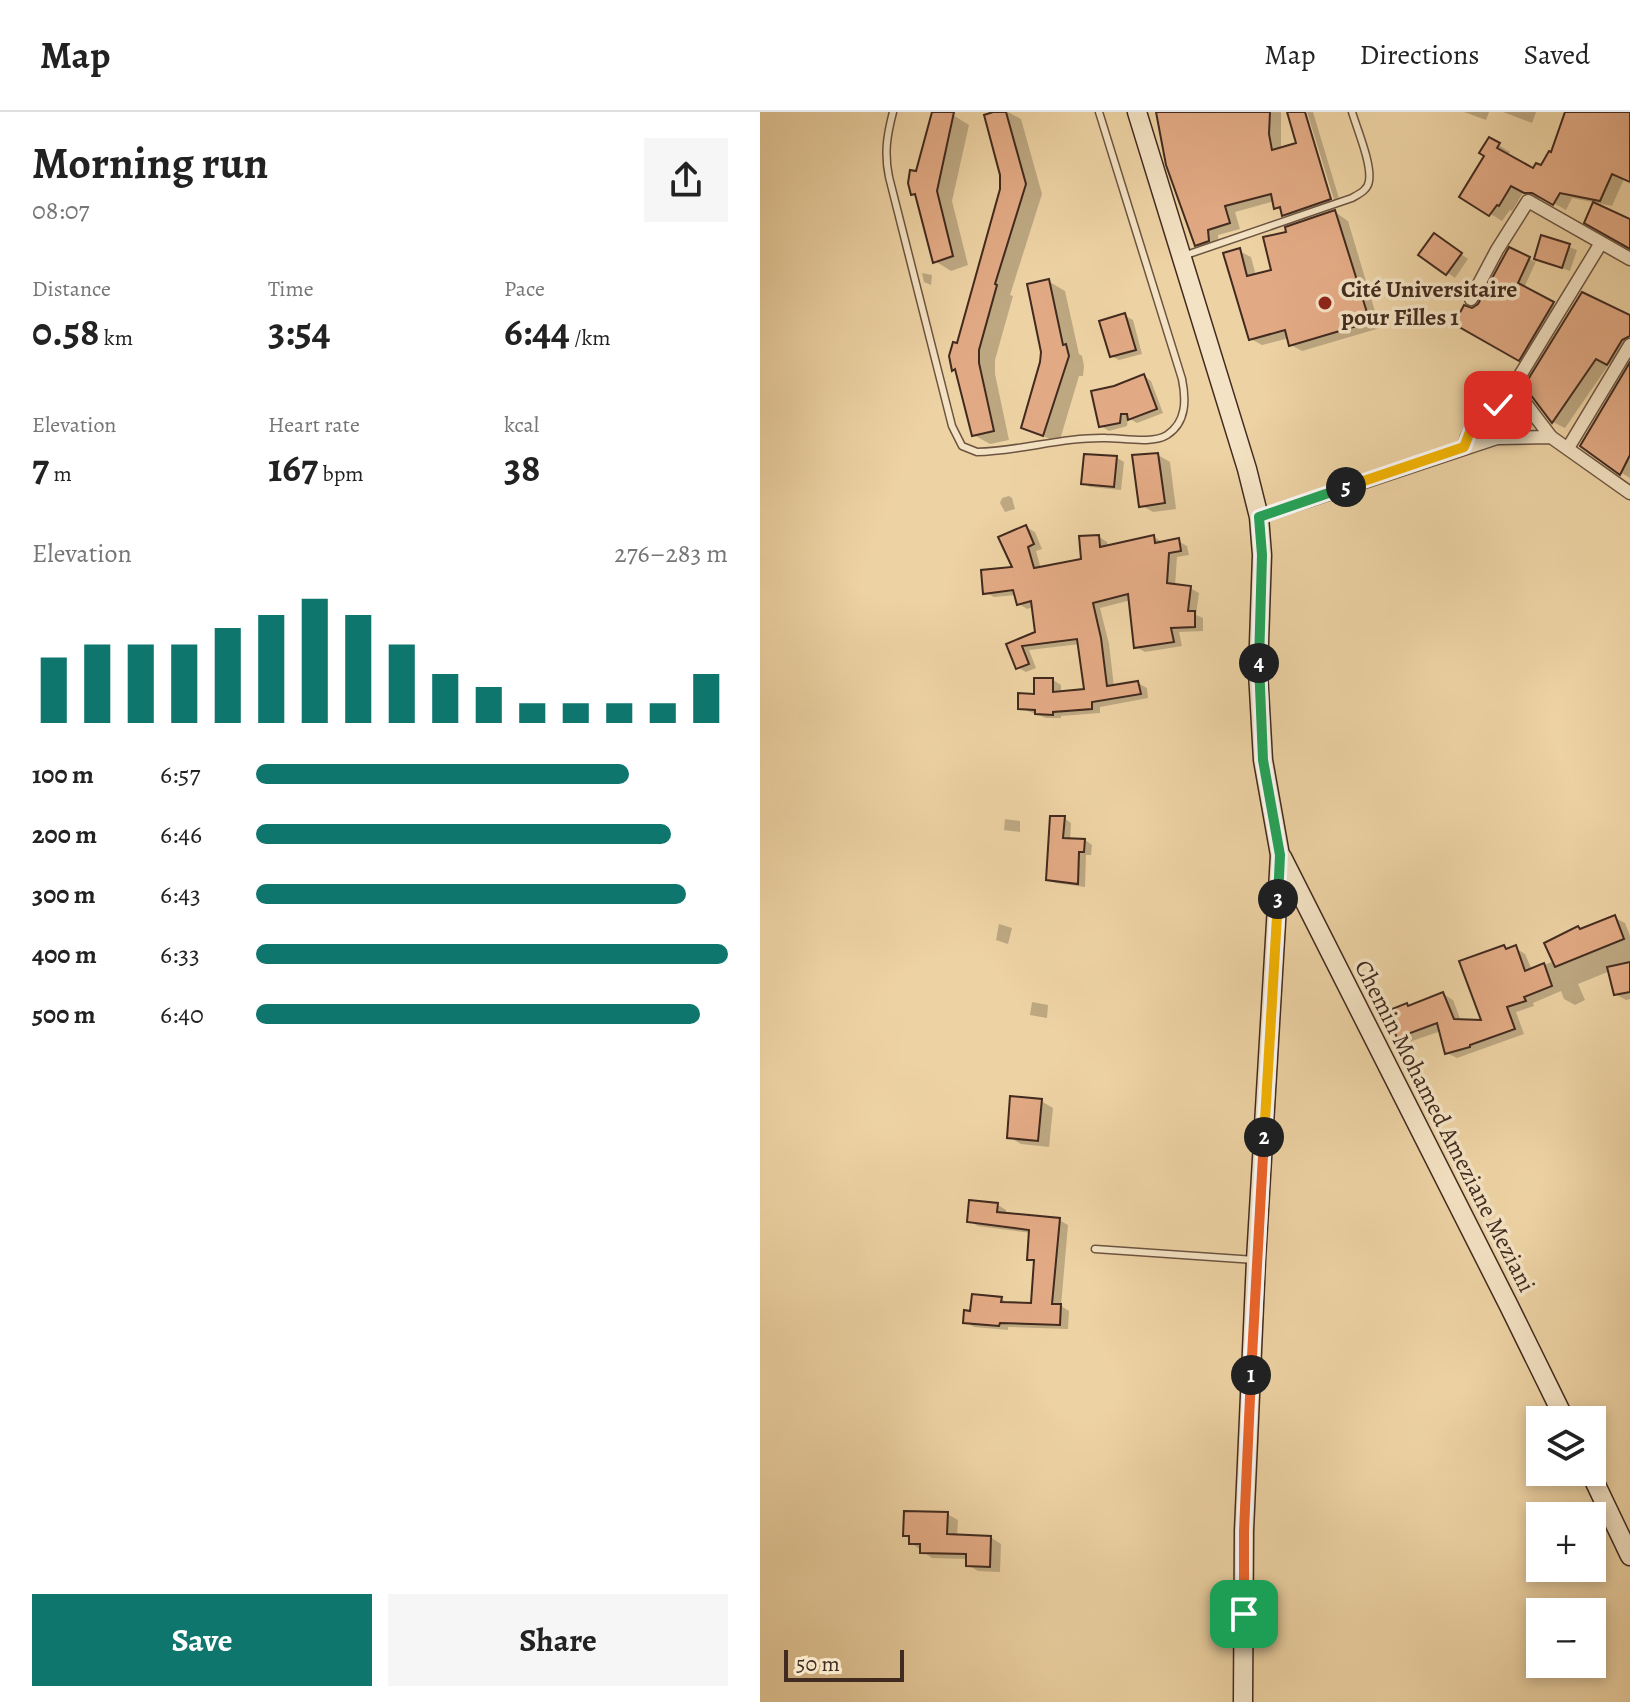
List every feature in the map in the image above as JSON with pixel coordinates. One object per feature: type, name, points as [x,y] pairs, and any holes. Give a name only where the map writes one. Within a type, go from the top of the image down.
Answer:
[{"type":"main road","points":[[1137,112],[1247,469],[1259,517],[1262,555],[1258,672],[1263,760],[1280,855],[1256,1260],[1244,1531],[1243,1702]]},
{"type":"main road","name":"Chemin Mohamed Ameziane Meziani","points":[[1280,855],[1558,1406]]},
{"type":"main road","points":[[1597,1486],[1630,1556]]},
{"type":"street","points":[[1471,299],[1528,201],[1630,259]]},
{"type":"street","points":[[1601,243],[1513,387],[1551,437],[1630,493]]},
{"type":"street","points":[[1568,448],[1630,345]]},
{"type":"street","points":[[1464,447],[1468,431],[1480,416],[1498,405],[1522,398]]},
{"type":"street","points":[[1259,517],[1464,447],[1497,438],[1551,437]]},
{"type":"lane","points":[[893,112],[885,148],[889,177],[952,426],[962,446],[977,452],[1101,438],[1157,439],[1166,436],[1182,418],[1185,396],[1182,379],[1099,112]]},
{"type":"lane","points":[[1182,256],[1352,198],[1364,191],[1370,182],[1352,112]]},
{"type":"lane","points":[[1095,1249],[1256,1260]]},
{"type":"building","points":[[932,112],[954,112],[937,191],[953,256],[933,263],[915,194],[911,195],[908,183],[910,170],[916,171]]},
{"type":"building","points":[[1006,112],[1026,184],[995,284],[979,350],[994,431],[972,436],[949,356],[953,342],[957,343],[1000,189],[1000,175],[984,115]]},
{"type":"building","points":[[1156,112],[1270,112],[1272,150],[1296,143],[1287,112],[1305,112],[1331,199],[1282,216],[1280,207],[1274,209],[1271,194],[1225,206],[1230,223],[1208,230],[1209,241],[1195,246],[1166,165]]},
{"type":"building","points":[[1565,112],[1630,112],[1630,182],[1612,174],[1600,201],[1560,193],[1553,205],[1511,186],[1489,216],[1459,197],[1484,156],[1479,153],[1489,137],[1500,143],[1497,148],[1533,168],[1536,163],[1541,165],[1551,152]]},
{"type":"building","points":[[1593,202],[1630,219],[1630,249],[1584,223]]},
{"type":"building","points":[[1335,210],[1370,322],[1289,346],[1285,330],[1249,340],[1223,253],[1240,248],[1247,276],[1271,270],[1263,237],[1286,232],[1285,227]]},
{"type":"building","points":[[1434,233],[1462,253],[1446,275],[1418,255]]},
{"type":"building","points":[[1541,235],[1570,244],[1562,268],[1534,259]]},
{"type":"building","points":[[1509,247],[1530,257],[1518,283],[1554,302],[1519,361],[1454,324],[1464,305],[1472,308],[1478,304]]},
{"type":"building","points":[[1049,279],[1063,345],[1066,344],[1069,356],[1043,436],[1021,428],[1041,352],[1027,284]]},
{"type":"building","points":[[1582,292],[1630,315],[1630,336],[1622,340],[1607,365],[1596,359],[1552,423],[1524,386]]},
{"type":"building","points":[[1125,313],[1136,350],[1110,357],[1099,321]]},
{"type":"building","points":[[1630,362],[1630,455],[1620,475],[1580,446]]},
{"type":"building","points":[[1144,374],[1157,409],[1128,420],[1127,414],[1121,414],[1120,423],[1099,427],[1091,391]]},
{"type":"building","points":[[1158,453],[1165,503],[1139,507],[1132,455]]},
{"type":"building","points":[[1084,454],[1117,456],[1114,487],[1081,484]]},
{"type":"building","points":[[1026,525],[1034,544],[1028,547],[1034,568],[1081,559],[1079,536],[1099,535],[1100,547],[1154,535],[1155,543],[1179,538],[1181,551],[1169,553],[1167,583],[1191,586],[1188,611],[1195,611],[1195,627],[1171,628],[1174,642],[1134,648],[1128,594],[1093,603],[1107,686],[1138,681],[1141,694],[1092,702],[1092,709],[1053,712],[1053,715],[1018,709],[1018,693],[1034,694],[1034,678],[1053,678],[1053,692],[1084,689],[1077,639],[1022,646],[1029,664],[1016,669],[1006,644],[1035,632],[1031,601],[1017,605],[1013,590],[983,594],[981,570],[1012,567],[998,537]]},
{"type":"building","points":[[1050,816],[1065,816],[1063,838],[1085,839],[1084,852],[1079,852],[1078,884],[1046,880]]},
{"type":"building","points":[[1615,915],[1624,939],[1555,967],[1544,943],[1578,926],[1580,929]]},
{"type":"building","points":[[1504,945],[1506,949],[1516,945],[1525,971],[1544,963],[1552,986],[1524,997],[1526,1001],[1507,1007],[1515,1029],[1445,1054],[1437,1023],[1397,1038],[1387,1011],[1443,992],[1454,1019],[1481,1020],[1459,961]]},
{"type":"building","points":[[1630,962],[1630,992],[1614,995],[1607,967]]},
{"type":"building","points":[[1010,1096],[1042,1099],[1038,1141],[1007,1138]]},
{"type":"building","points":[[969,1200],[998,1203],[997,1212],[1060,1218],[1052,1304],[1061,1304],[1060,1325],[963,1323],[964,1310],[970,1311],[972,1294],[1002,1297],[1001,1302],[1031,1303],[1034,1260],[1027,1260],[1029,1230],[967,1222]]},
{"type":"building","points":[[904,1511],[948,1512],[947,1534],[991,1536],[990,1567],[966,1566],[966,1554],[920,1553],[920,1544],[909,1544],[909,1536],[903,1536]]},
{"type":"place","name":"Cité Universitaire pour Filles 1","points":[[1325,303]]},
{"type":"route","points":[[1244,1614],[1244,1531],[1256,1260],[1280,855],[1263,760],[1258,672],[1262,555],[1259,517],[1464,447],[1473,424],[1498,405]]}]
